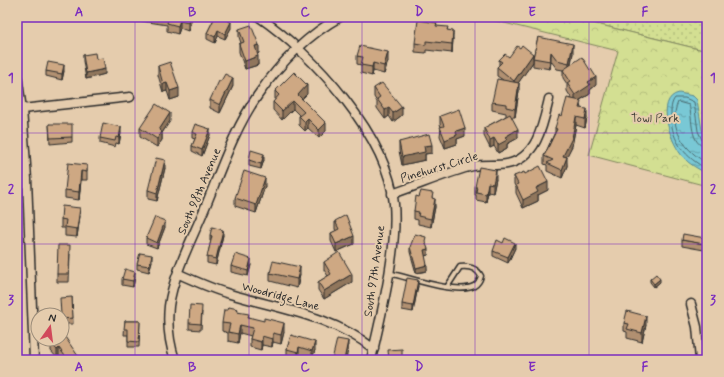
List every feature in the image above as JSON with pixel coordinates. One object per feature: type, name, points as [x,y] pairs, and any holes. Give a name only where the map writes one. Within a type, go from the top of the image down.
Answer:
[{"type":"street","name":"South 97th Avenue","points":[[259,17],[297,48],[340,94],[361,121],[381,156],[394,204],[393,233],[388,273],[371,360]]},
{"type":"street","name":"South 98th Avenue","points":[[175,360],[169,336],[168,321],[172,294],[226,157],[248,111],[268,82],[297,48],[313,33],[340,17]]},
{"type":"street","points":[[17,75],[22,109],[27,179],[34,360]]},
{"type":"street","points":[[22,109],[130,97]]},
{"type":"street","name":"Pinehurst Circle","points":[[392,194],[473,166],[507,164],[526,154],[536,143],[541,132],[549,99]]},
{"type":"street","name":"Woodridge Lane","points":[[179,274],[230,294],[318,317],[354,334],[374,349]]},
{"type":"street","points":[[691,304],[697,327],[700,360]]},
{"type":"lane","points":[[388,273],[447,287],[462,288],[474,286],[479,282],[481,276],[474,269],[466,266],[460,267],[447,287]]},
{"type":"green space","name":"Towl Park","points":[[480,17],[568,17],[707,51],[707,186],[589,155],[618,51]]},
{"type":"green space","points":[[568,17],[707,17],[707,51]]},
{"type":"water","points":[[679,93],[693,96],[697,100],[702,130],[707,140],[707,174],[684,158],[679,152],[670,133],[666,112],[667,103],[672,97]]},
{"type":"building","points":[[169,17],[189,17],[188,22],[180,20],[178,26],[167,23]]},
{"type":"building","points":[[215,17],[221,17],[231,22],[225,34],[218,30],[215,37],[207,33]]},
{"type":"building","points":[[418,20],[437,23],[436,26],[448,27],[447,30],[453,31],[452,44],[426,41],[426,45],[415,43]]},
{"type":"building","points":[[251,25],[259,45],[255,46],[258,56],[245,61],[239,44],[244,42],[239,29]]},
{"type":"building","points":[[538,37],[573,44],[569,63],[557,60],[551,52],[550,61],[533,58]]},
{"type":"building","points":[[522,45],[533,54],[514,81],[497,67],[502,62],[499,60],[505,54],[509,57],[517,46],[520,48]]},
{"type":"building","points":[[360,46],[388,52],[384,66],[373,63],[372,67],[361,65],[363,57],[357,56]]},
{"type":"building","points":[[95,53],[96,59],[103,58],[105,69],[86,73],[83,55]]},
{"type":"building","points":[[582,57],[596,77],[588,82],[590,85],[575,95],[567,83],[570,81],[563,70]]},
{"type":"building","points":[[48,62],[64,65],[62,74],[46,71]]},
{"type":"building","points":[[170,62],[179,88],[170,91],[167,83],[163,84],[158,66]]},
{"type":"building","points":[[294,72],[307,85],[298,95],[326,123],[319,130],[308,119],[305,122],[299,116],[304,112],[293,101],[282,111],[273,102],[279,95],[275,91]]},
{"type":"building","points":[[225,74],[233,78],[220,105],[210,100],[219,81],[221,81]]},
{"type":"building","points":[[497,79],[519,83],[515,109],[506,107],[506,104],[492,102]]},
{"type":"building","points":[[382,83],[402,107],[393,113],[389,108],[385,110],[377,99],[380,97],[374,88]]},
{"type":"building","points":[[567,98],[581,101],[579,108],[587,109],[585,119],[576,117],[572,138],[563,156],[567,157],[562,170],[547,163],[553,160],[544,156],[557,129],[555,128],[559,115],[562,116]]},
{"type":"building","points":[[156,104],[170,113],[159,130],[162,132],[157,139],[140,128]]},
{"type":"building","points":[[459,109],[465,128],[456,131],[457,135],[445,140],[440,127],[444,126],[440,116]]},
{"type":"building","points":[[510,114],[518,129],[505,137],[507,140],[498,145],[494,138],[490,140],[484,128]]},
{"type":"building","points":[[103,123],[121,127],[119,138],[116,137],[115,141],[100,138]]},
{"type":"building","points":[[49,124],[72,124],[72,137],[50,138]]},
{"type":"building","points":[[195,124],[210,129],[202,150],[192,146],[197,134],[192,132]]},
{"type":"building","points":[[429,134],[432,145],[424,146],[425,152],[402,157],[399,142]]},
{"type":"building","points":[[251,150],[264,154],[261,164],[249,160]]},
{"type":"building","points":[[156,158],[165,160],[157,193],[148,190]]},
{"type":"building","points":[[68,163],[87,165],[87,172],[81,171],[79,192],[65,190]]},
{"type":"building","points":[[540,166],[548,182],[536,188],[538,192],[523,200],[516,185],[518,184],[514,176],[524,172],[525,174]]},
{"type":"building","points":[[479,167],[496,170],[493,184],[488,183],[486,194],[476,192],[477,187],[475,187]]},
{"type":"building","points":[[244,171],[265,178],[256,205],[235,198]]},
{"type":"building","points":[[421,191],[433,193],[432,198],[435,199],[431,219],[418,216],[419,212],[414,211],[416,196],[419,197]]},
{"type":"building","points":[[62,206],[80,208],[77,229],[65,227],[66,220],[61,219]]},
{"type":"building","points":[[346,215],[354,236],[336,244],[331,233],[339,229],[335,221]]},
{"type":"building","points":[[155,217],[165,221],[157,243],[146,238]]},
{"type":"building","points":[[212,227],[223,230],[216,259],[207,257],[212,236],[210,235]]},
{"type":"building","points":[[415,234],[426,237],[425,241],[428,249],[424,250],[427,265],[416,268],[410,247]]},
{"type":"building","points":[[683,234],[705,238],[704,244],[682,240]]},
{"type":"building","points":[[505,238],[515,243],[508,257],[493,251],[497,240],[503,243]]},
{"type":"building","points":[[58,245],[70,245],[69,274],[57,274]]},
{"type":"building","points":[[339,252],[352,274],[324,291],[318,282],[331,274],[324,262]]},
{"type":"building","points":[[140,253],[152,255],[149,266],[137,264]]},
{"type":"building","points":[[235,254],[251,259],[248,271],[231,266]]},
{"type":"building","points":[[273,261],[300,267],[297,279],[270,273]]},
{"type":"building","points":[[125,269],[135,272],[133,281],[122,279]]},
{"type":"building","points":[[656,274],[660,279],[654,284],[650,279]]},
{"type":"building","points":[[407,278],[418,280],[413,306],[402,304]]},
{"type":"building","points":[[72,297],[73,318],[70,318],[70,307],[61,307],[60,298]]},
{"type":"building","points":[[190,305],[202,306],[201,324],[189,323]]},
{"type":"building","points":[[229,307],[238,309],[237,312],[249,314],[248,317],[264,321],[264,318],[284,323],[281,335],[273,333],[272,339],[262,336],[261,342],[250,339],[253,328],[240,325],[238,334],[228,332],[230,324],[222,323],[224,310],[228,310]]},
{"type":"building","points":[[627,311],[646,316],[642,333],[627,329],[629,324],[624,323]]},
{"type":"building","points":[[125,321],[140,321],[139,342],[128,341],[128,329],[124,329]]},
{"type":"building","points":[[291,335],[315,342],[312,351],[299,347],[298,352],[287,349]]},
{"type":"building","points":[[337,339],[348,341],[344,360],[332,360]]},
{"type":"building","points":[[70,344],[78,356],[73,360],[68,360],[59,348],[57,350],[54,347],[70,347]]},
{"type":"building","points":[[402,349],[402,360],[389,360],[388,350]]}]
